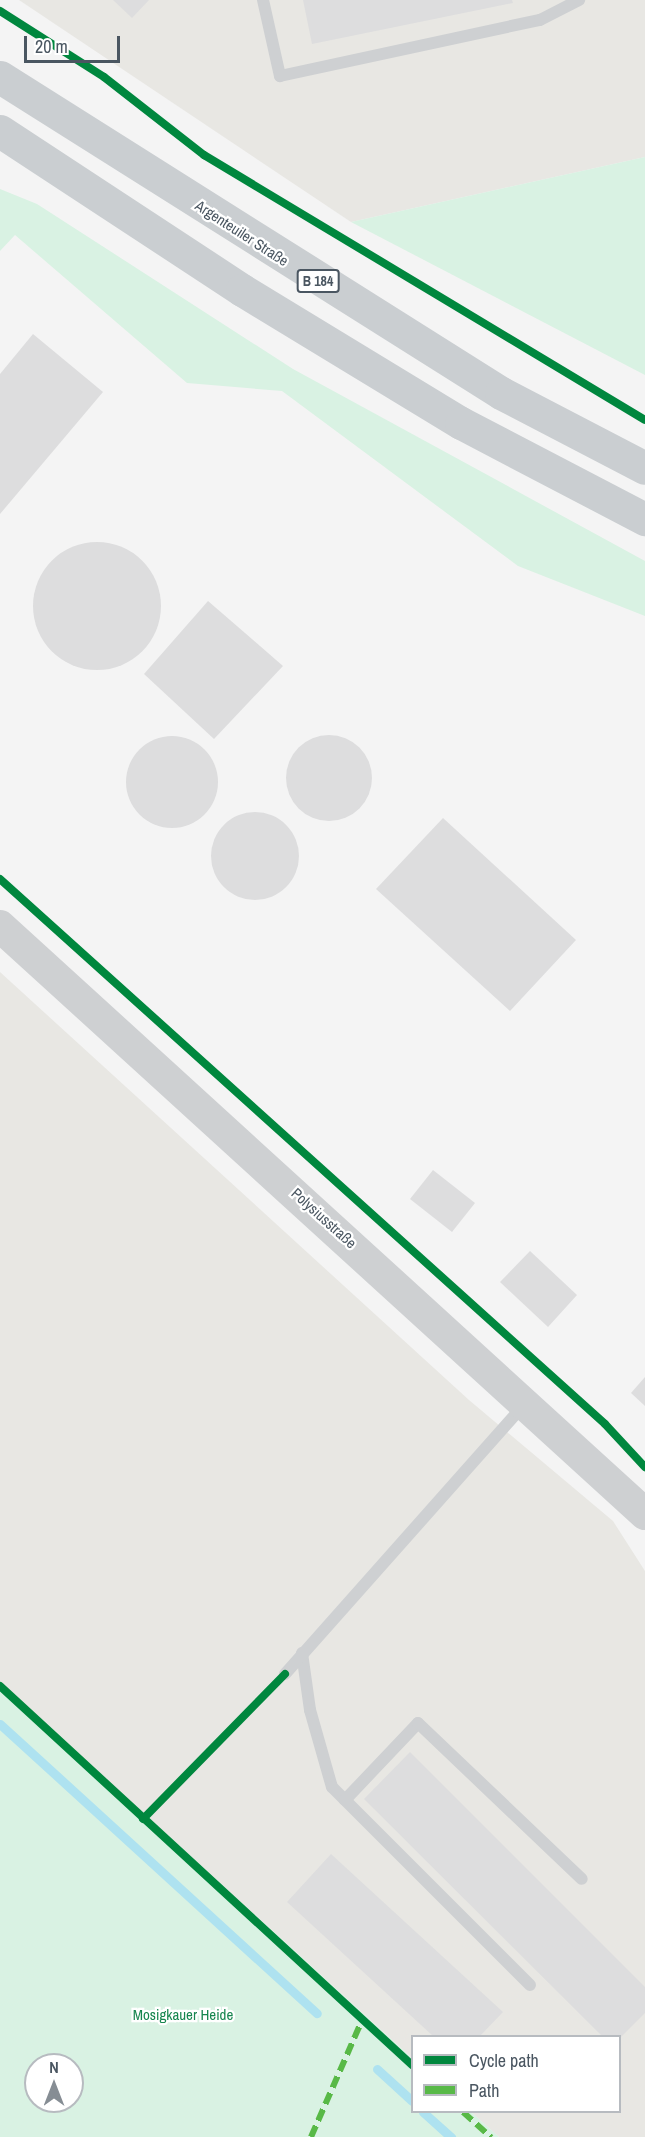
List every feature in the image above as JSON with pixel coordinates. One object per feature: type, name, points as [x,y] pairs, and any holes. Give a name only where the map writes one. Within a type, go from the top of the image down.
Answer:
[{"type":"main road","name":"Argenteuiler Straße","points":[[0,77],[501,393],[645,468]]},
{"type":"main road","points":[[0,131],[242,290],[461,423],[645,519]]},
{"type":"street","name":"Polysiusstraße","points":[[0,926],[526,1402],[645,1514]]},
{"type":"lane","points":[[263,0],[280,76],[540,20],[579,0]]},
{"type":"lane","points":[[285,1674],[526,1402]]},
{"type":"lane","points":[[302,1653],[310,1710],[332,1787],[530,1985]]},
{"type":"lane","points":[[345,1800],[418,1723],[582,1879]]},
{"type":"shaded area","points":[[19,0],[645,0],[645,157],[351,222]]},
{"type":"shaded area","points":[[0,972],[469,1400],[613,1521],[645,1571],[645,2137],[499,2137],[472,2113],[621,2113],[621,2035],[411,2035],[411,2057],[0,1682]]},
{"type":"green space","points":[[645,157],[645,375],[351,222]]},
{"type":"green space","points":[[0,189],[37,204],[293,369],[645,561],[645,616],[518,566],[282,391],[187,383],[15,235],[0,251]]},
{"type":"green space","name":"Mosigkauer Heide","points":[[0,1682],[411,2057],[411,2113],[472,2113],[499,2137],[0,2137]]},
{"type":"building","points":[[113,0],[149,0],[132,18]]},
{"type":"building","points":[[303,0],[512,0],[513,3],[312,44]]},
{"type":"building","points":[[33,334],[103,392],[0,514],[0,374]]},
{"type":"building","points":[[97,542],[121,547],[142,561],[156,582],[161,606],[156,630],[142,651],[121,665],[97,670],[73,665],[52,651],[38,630],[33,606],[38,582],[52,561],[73,547]]},
{"type":"building","points":[[208,601],[283,666],[214,739],[144,674]]},
{"type":"building","points":[[329,735],[353,742],[365,754],[372,778],[365,802],[353,814],[329,821],[305,814],[293,802],[286,778],[293,754],[305,742]]},
{"type":"building","points":[[172,736],[189,740],[204,750],[214,765],[218,782],[214,799],[204,814],[189,824],[172,828],[155,824],[140,814],[130,799],[126,782],[130,765],[140,750],[155,740]]},
{"type":"building","points":[[255,812],[272,815],[286,825],[296,839],[299,856],[296,873],[286,887],[272,897],[255,900],[238,897],[224,887],[214,873],[211,856],[214,839],[224,825],[238,815]]},
{"type":"building","points":[[443,818],[576,940],[510,1011],[376,889]]},
{"type":"building","points":[[433,1170],[475,1203],[452,1232],[410,1199]]},
{"type":"building","points":[[530,1251],[577,1295],[548,1327],[500,1282]]},
{"type":"building","points":[[645,1377],[645,1406],[631,1393]]},
{"type":"building","points":[[410,1752],[645,1987],[645,2013],[621,2037],[621,2035],[601,2035],[364,1799]]},
{"type":"building","points":[[331,1854],[503,2012],[481,2035],[432,2035],[287,1902]]},
{"type":"waterway","points":[[0,1724],[317,2013]]},
{"type":"waterway","points":[[377,2069],[411,2100]]},
{"type":"waterway","points":[[424,2113],[451,2137]]},
{"type":"marked path","points":[[311,2137],[362,2020]]},
{"type":"marked path","points":[[464,2113],[491,2137]]},
{"type":"cycle path","points":[[0,11],[104,77],[204,155],[645,420]]},
{"type":"cycle path","points":[[0,879],[605,1424],[645,1467]]},
{"type":"cycle path","points":[[143,1819],[285,1674]]},
{"type":"cycle path","points":[[0,1686],[411,2064]]}]
